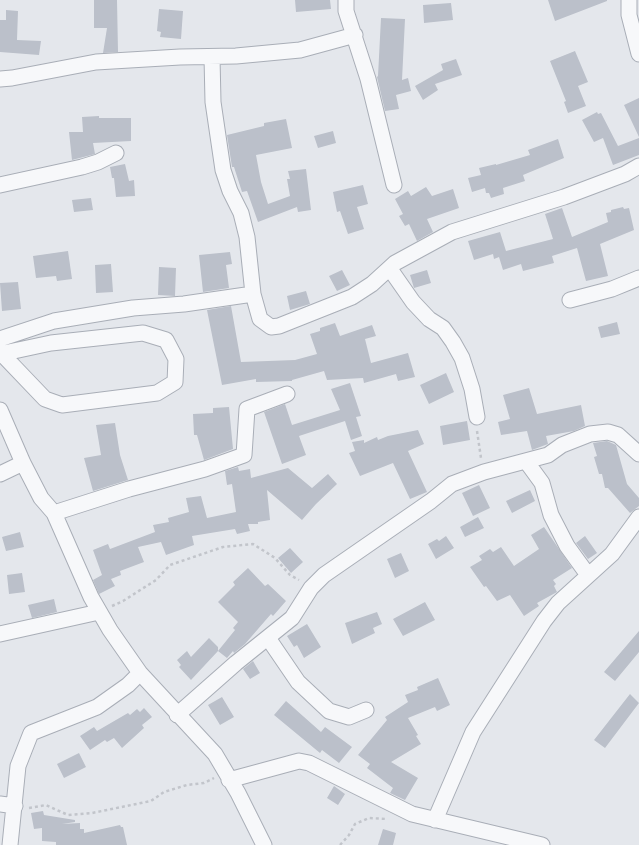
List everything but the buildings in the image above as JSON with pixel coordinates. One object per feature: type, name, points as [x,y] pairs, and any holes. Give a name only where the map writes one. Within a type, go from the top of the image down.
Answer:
[{"type":"street","points":[[346,0],[346,11],[368,79],[394,185]]},
{"type":"street","points":[[629,0],[629,15],[639,54]]},
{"type":"street","points":[[0,79],[96,62],[180,56],[212,57],[251,55],[300,50],[355,35]]},
{"type":"street","points":[[212,57],[213,102],[223,170],[241,214],[247,237],[253,294],[260,319],[266,325],[279,326],[352,297],[390,269],[395,263],[452,232],[564,197],[625,174],[639,166]]},
{"type":"street","points":[[0,185],[82,167],[98,162],[116,153]]},
{"type":"street","points":[[390,269],[413,302],[429,319],[443,328],[453,342],[462,358],[466,370],[472,389],[477,417]]},
{"type":"street","points":[[570,300],[612,289],[639,278]]},
{"type":"street","points":[[1,349],[61,320],[133,308],[184,304],[253,294]]},
{"type":"street","points":[[143,333],[166,340],[176,359],[175,382],[157,393],[62,405],[45,399],[1,349],[143,333]]},
{"type":"street","points":[[54,513],[129,489],[205,469],[244,455],[247,409],[287,394]]},
{"type":"street","points":[[0,410],[23,463],[41,498],[54,513],[100,612],[118,642],[140,673],[177,715],[216,754],[227,776],[238,793],[264,845]]},
{"type":"street","points":[[177,715],[236,663],[292,618],[311,588],[324,575],[396,526],[452,484],[484,472],[548,455],[562,445],[590,434],[608,432],[618,435],[639,454]]},
{"type":"street","points":[[526,462],[542,484],[551,515],[567,546],[588,576]]},
{"type":"street","points":[[0,474],[23,463]]},
{"type":"street","points":[[435,820],[472,732],[544,621],[558,603],[612,554],[639,517]]},
{"type":"street","points":[[0,634],[100,612]]},
{"type":"street","points":[[268,638],[298,682],[329,711],[349,717],[366,710]]},
{"type":"street","points":[[10,845],[18,766],[31,733],[97,707],[128,685],[140,673]]},
{"type":"street","points":[[227,776],[299,761],[309,763],[412,814],[542,845]]},
{"type":"street","points":[[0,804],[15,806]]},
{"type":"path","points":[[477,417],[476,425],[484,472]]},
{"type":"path","points":[[100,612],[123,602],[156,580],[170,565],[223,547],[253,544],[275,558],[290,575],[311,588]]},
{"type":"path","points":[[15,806],[22,809],[46,806],[68,815],[92,813],[151,801],[164,792],[227,776]]},
{"type":"path","points":[[340,845],[349,835],[355,824],[369,818],[408,821],[412,814]]}]
